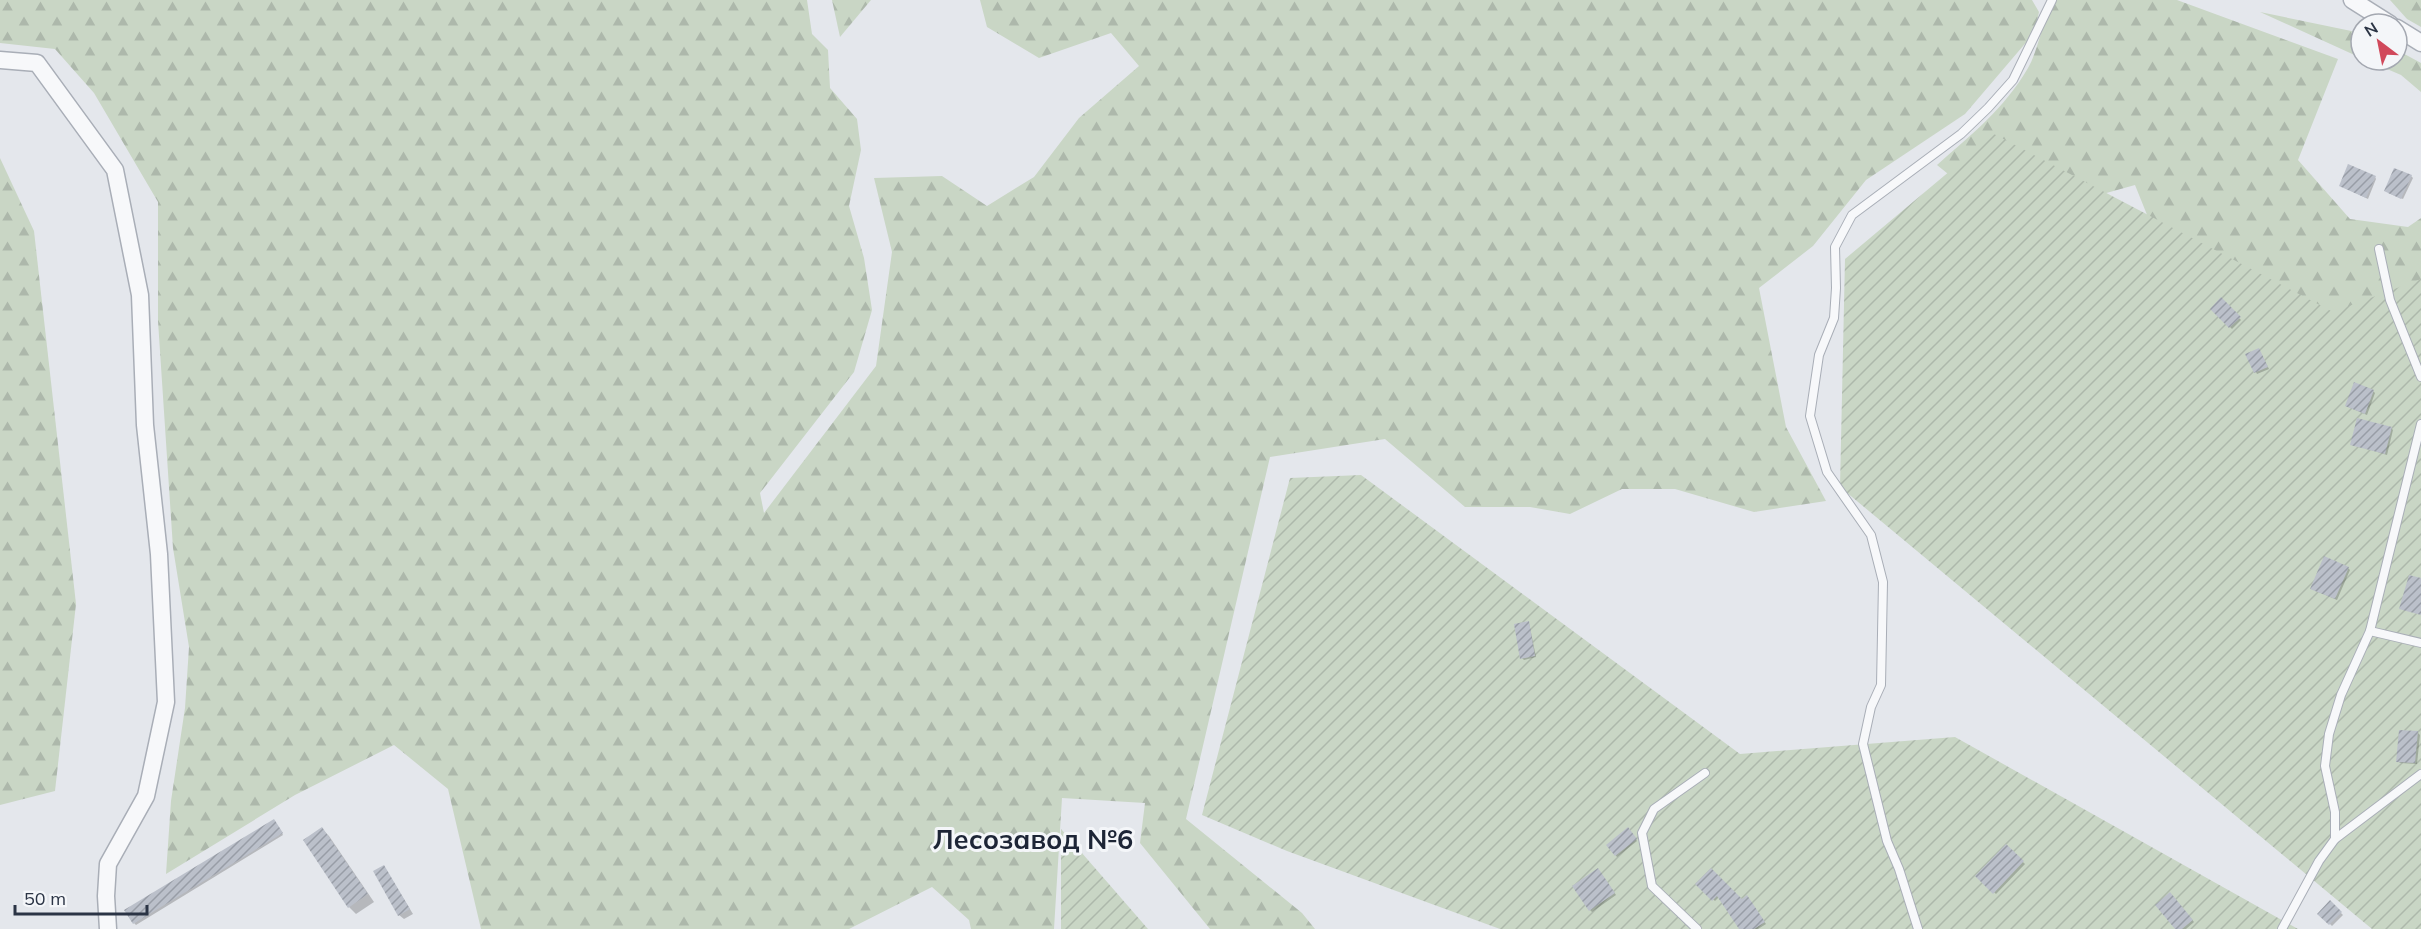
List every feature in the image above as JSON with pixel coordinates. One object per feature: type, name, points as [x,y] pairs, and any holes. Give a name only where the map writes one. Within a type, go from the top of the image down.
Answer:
[{"type":"street","points":[[2352,0],[2371,12]]},
{"type":"street","points":[[0,60],[37,63],[115,170],[140,295],[145,425],[159,554],[166,702],[146,796],[108,864],[106,896],[108,929]]},
{"type":"lane","points":[[1918,929],[1899,869],[1887,841],[1863,744],[1871,707],[1881,685],[1883,582],[1871,535],[1827,472],[1810,416],[1818,355],[1834,318],[1835,247],[1852,215],[1961,134],[1989,108],[2013,80],[2052,0]]},
{"type":"lane","points":[[2379,249],[2390,300],[2421,377]]},
{"type":"lane","points":[[2335,839],[2335,812],[2325,766],[2329,734],[2341,695],[2370,631],[2421,424]]},
{"type":"lane","points":[[2370,631],[2421,643]]},
{"type":"lane","points":[[1697,929],[1652,886],[1642,832],[1654,809],[1705,773]]},
{"type":"lane","points":[[2282,929],[2319,861],[2335,839],[2421,774]]},
{"type":"green space","points":[[0,0],[807,0],[812,34],[828,50],[830,88],[857,119],[861,150],[849,206],[864,258],[872,310],[854,372],[760,493],[764,513],[876,366],[892,252],[874,178],[942,176],[987,206],[1034,177],[1079,118],[1139,66],[1111,33],[1039,58],[987,27],[980,0],[2032,0],[2039,12],[2036,26],[2029,39],[1965,114],[1866,180],[1813,246],[1759,288],[1786,427],[1826,501],[1754,512],[1675,489],[1622,489],[1570,514],[1530,507],[1465,507],[1385,439],[1270,457],[1186,819],[1302,913],[1315,929],[1210,929],[1140,843],[1145,803],[1062,798],[1054,929],[971,929],[969,920],[932,887],[849,929],[481,929],[448,789],[394,745],[295,795],[166,874],[171,801],[185,708],[189,647],[173,548],[158,321],[158,202],[94,93],[55,49],[0,43]]},
{"type":"green space","points":[[832,0],[871,0],[840,37]]},
{"type":"green space","points":[[2056,0],[2177,0],[2338,59],[2298,160],[2350,219],[2408,227],[2421,218],[2421,310],[2335,370],[2162,252],[2135,185],[2006,221],[1937,165],[1998,109],[2019,83],[2032,60],[2047,16]]},
{"type":"green space","points":[[2390,0],[2421,0],[2421,27],[2409,20],[2409,12],[2401,12]]},
{"type":"green space","points":[[2260,12],[2349,31],[2349,53]]},
{"type":"green space","points":[[2409,56],[2421,63],[2421,92],[2394,72],[2409,72]]},
{"type":"green space","points":[[1994,134],[2333,312],[2421,279],[2421,929],[2372,929],[1840,487],[1845,259]]},
{"type":"green space","points":[[0,158],[34,231],[76,604],[55,791],[0,805]]},
{"type":"green space","points":[[1361,475],[1740,754],[1955,737],[2298,929],[1500,929],[1287,851],[1202,815],[1290,478]]},
{"type":"green space","points":[[1061,829],[1148,929],[1061,929]]},
{"type":"building","points":[[2348,164],[2376,176],[2366,198],[2339,186]]},
{"type":"building","points":[[2394,168],[2412,175],[2401,199],[2384,191]]},
{"type":"building","points":[[2221,297],[2241,317],[2229,328],[2210,309]]},
{"type":"building","points":[[2259,348],[2268,367],[2254,373],[2245,354]]},
{"type":"building","points":[[2354,382],[2374,390],[2365,414],[2345,406]]},
{"type":"building","points":[[2357,418],[2392,427],[2385,454],[2350,445]]},
{"type":"building","points":[[2324,556],[2349,567],[2335,599],[2310,589]]},
{"type":"building","points":[[2409,575],[2421,578],[2421,615],[2399,609]]},
{"type":"building","points":[[1529,621],[1535,656],[1520,659],[1514,624]]},
{"type":"building","points":[[2399,730],[2418,731],[2415,763],[2396,762]]},
{"type":"building","points":[[274,819],[283,833],[133,924],[124,910]]},
{"type":"building","points":[[322,827],[368,894],[348,908],[303,840]]},
{"type":"building","points":[[1628,827],[1637,839],[1615,856],[1606,845]]},
{"type":"building","points":[[2006,844],[2024,861],[1993,894],[1975,876]]},
{"type":"building","points":[[384,865],[410,909],[398,916],[373,871]]},
{"type":"building","points":[[1598,868],[1615,893],[1589,911],[1572,886]]},
{"type":"building","points":[[1711,868],[1742,899],[1747,895],[1765,922],[1754,929],[1739,929],[1717,896],[1712,901],[1695,884]]},
{"type":"building","points":[[2170,892],[2193,920],[2182,929],[2175,929],[2155,905]]},
{"type":"building","points":[[2330,900],[2342,912],[2329,925],[2317,914]]},
{"type":"district","name":"Лесозавод №6","points":[[1033,839]]}]
